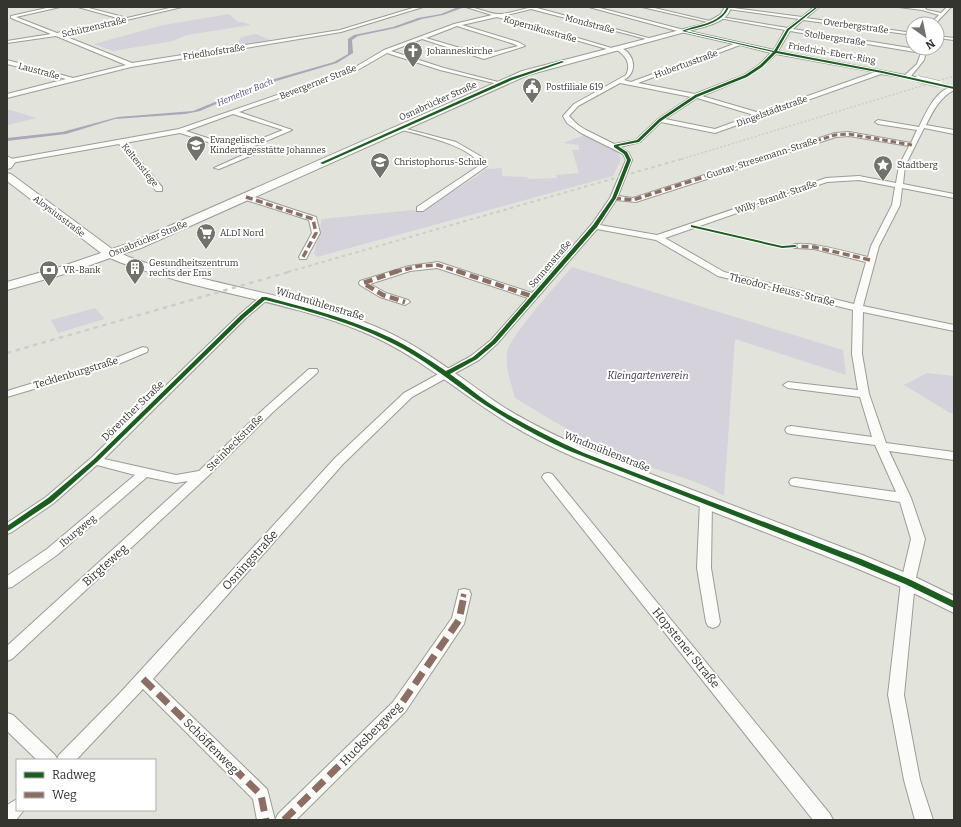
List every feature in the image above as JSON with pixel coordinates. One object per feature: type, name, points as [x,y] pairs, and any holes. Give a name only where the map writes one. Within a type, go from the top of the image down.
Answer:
[{"type":"main road","points":[[721,18],[727,13],[728,7]]},
{"type":"main road","name":"Osnabrücker Straße","points":[[7,286],[64,270],[137,245],[500,84],[543,67],[683,31],[721,18]]},
{"type":"main road","name":"Aloysiusstraße","points":[[7,176],[111,254]]},
{"type":"main road","name":"Windmühlenstraße","points":[[111,254],[129,262],[264,298],[357,325],[401,345],[446,373],[486,403],[545,437],[858,561],[908,582],[954,605]]},
{"type":"street","points":[[7,17],[58,7]]},
{"type":"street","points":[[80,7],[128,19]]},
{"type":"street","name":"Schützenstraße","points":[[7,42],[58,35],[180,7]]},
{"type":"street","name":"Friedhofstraße","points":[[7,96],[131,65],[333,32],[421,7]]},
{"type":"street","name":"Kopernikusstraße","points":[[468,7],[614,49]]},
{"type":"street","name":"Bevergerner Straße","points":[[8,162],[180,131],[235,113],[354,70],[386,51],[456,25],[536,7]]},
{"type":"street","name":"Friedrich-Ebert-Ring","points":[[591,7],[683,31],[775,52],[918,79],[954,88]]},
{"type":"street","points":[[644,7],[712,22]]},
{"type":"street","name":"Overbergstraße","points":[[728,7],[744,8],[803,19],[905,33]]},
{"type":"street","points":[[615,146],[638,140],[660,120],[696,96],[746,76],[761,66],[775,52],[788,30],[817,7]]},
{"type":"street","points":[[901,7],[922,8],[941,14],[949,7]]},
{"type":"street","name":"Mondstraße","points":[[531,8],[650,39]]},
{"type":"street","points":[[13,16],[131,65]]},
{"type":"street","name":"Stolbergstraße","points":[[721,18],[788,30],[905,47]]},
{"type":"street","points":[[422,38],[484,57],[522,46],[456,25]]},
{"type":"street","name":"Hubertusstraße","points":[[632,84],[740,44]]},
{"type":"street","name":"Sonnenstraße","points":[[446,373],[475,358],[494,342],[595,226],[614,198],[629,160],[626,153],[576,127],[568,120],[566,116],[576,105],[628,76],[631,70],[628,57],[624,51],[614,49]]},
{"type":"street","points":[[386,51],[442,69],[500,84]]},
{"type":"street","points":[[906,77],[913,72],[921,56]]},
{"type":"street","name":"Laustraße","points":[[7,62],[72,79]]},
{"type":"street","points":[[7,66],[16,64]]},
{"type":"street","name":"Dingelstädtstraße","points":[[660,120],[715,131],[882,72]]},
{"type":"street","points":[[618,81],[696,96],[760,115]]},
{"type":"street","points":[[924,820],[912,780],[896,695],[908,582],[918,539],[904,498],[880,444],[864,394],[857,354],[858,308],[874,246],[896,204],[902,166],[932,107],[945,92],[954,88]]},
{"type":"street","points":[[235,113],[289,130],[238,150]]},
{"type":"street","points":[[878,122],[954,132]]},
{"type":"street","points":[[401,128],[454,144],[480,158],[484,166],[420,209]]},
{"type":"street","name":"Bevergerner Straße","points":[[180,131],[252,154],[217,168]]},
{"type":"street","name":"Gustav-Stresemann-Straße","points":[[614,198],[633,200],[835,135],[849,134],[912,145]]},
{"type":"street","name":"Keltenstiege","points":[[120,141],[159,189]]},
{"type":"street","name":"Willy-Brandt-Straße","points":[[658,238],[826,180],[859,178],[898,184],[954,196]]},
{"type":"street","points":[[246,197],[313,219],[316,233],[303,257]]},
{"type":"street","name":"Theodor-Heuss-Straße","points":[[595,226],[658,238],[721,274],[737,280],[858,308],[954,328]]},
{"type":"street","points":[[795,246],[814,247],[870,260]]},
{"type":"street","name":"Sonnenstraße","points":[[405,302],[380,294],[363,283],[426,264],[438,265],[534,297]]},
{"type":"street","name":"Dörenther Straße","points":[[7,529],[50,500],[95,461],[243,316],[264,298]]},
{"type":"street","name":"Tecklenburgstraße","points":[[7,394],[117,361],[143,350]]},
{"type":"street","name":"Steinbeckstraße","points":[[95,461],[145,474],[176,479],[203,474],[270,409],[313,371]]},
{"type":"street","name":"Osningstraße","points":[[66,759],[143,679],[339,461],[408,395],[446,373]]},
{"type":"street","points":[[788,385],[864,394]]},
{"type":"street","points":[[791,430],[954,456]]},
{"type":"street","name":"Iburgweg","points":[[7,583],[52,552],[145,474]]},
{"type":"street","name":"Birgteweg","points":[[7,655],[203,474]]},
{"type":"street","name":"Hopstener Straße","points":[[548,477],[824,820]]},
{"type":"street","points":[[795,482],[904,498]]},
{"type":"street","points":[[706,502],[704,568],[713,622]]},
{"type":"street","name":"Hucksbergweg","points":[[284,820],[399,707],[459,620],[464,594]]},
{"type":"street","name":"Schöffenweg","points":[[143,679],[261,795],[266,820]]},
{"type":"street","points":[[7,720],[48,759]]},
{"type":"street","points":[[7,817],[16,809]]},
{"type":"green space","points":[[229,14],[238,22],[251,25],[187,35],[173,41],[113,51],[94,44],[163,25]]},
{"type":"green space","points":[[256,34],[275,42],[216,51],[239,41],[241,37]]},
{"type":"green space","points":[[7,109],[37,118],[7,125]]},
{"type":"green space","points":[[585,135],[606,144],[619,154],[621,159],[613,176],[317,257],[314,253],[320,231],[321,219],[413,210],[420,211],[476,177],[486,169],[502,168],[502,176],[527,177],[528,179],[557,178],[556,175],[579,173],[572,150],[579,150],[579,145],[563,143]]},
{"type":"green space","name":"Kleingartenverein","points":[[572,267],[843,350],[846,375],[735,339],[724,496],[695,482],[644,465],[610,451],[546,417],[515,398],[507,364],[507,352],[510,345],[525,322]]},
{"type":"green space","points":[[95,308],[105,319],[58,333],[51,320]]},
{"type":"green space","points":[[927,373],[954,376],[954,413],[950,413],[904,385]]},
{"type":"shaded area","points":[[458,7],[465,7],[443,15],[422,19],[396,28],[358,36],[352,40],[353,53],[337,63],[256,87],[200,111],[185,114],[115,119],[66,134],[7,141],[7,138],[62,132],[118,117],[193,111],[264,82],[334,62],[348,54],[348,39],[354,35],[393,27],[418,18],[441,14]]},
{"type":"railway","points":[[682,159],[954,76]]},
{"type":"railway","points":[[288,272],[685,158]]},
{"type":"railway","points":[[7,353],[292,271]]},
{"type":"marked path","points":[[614,198],[633,200],[835,135],[849,134],[912,145]]},
{"type":"marked path","points":[[246,197],[313,219],[316,233],[303,257]]},
{"type":"marked path","points":[[791,246],[814,247],[870,260]]},
{"type":"marked path","points":[[405,302],[383,295],[363,283],[409,268],[438,265],[534,297]]},
{"type":"marked path","points":[[284,820],[399,707],[459,620],[464,594]]},
{"type":"marked path","points":[[143,679],[261,795],[266,820]]},
{"type":"cycle path","points":[[685,30],[710,23],[722,17],[728,7]]},
{"type":"cycle path","points":[[615,146],[638,141],[660,120],[696,96],[746,76],[761,66],[775,52],[788,30],[817,7]]},
{"type":"cycle path","points":[[683,31],[775,52],[882,72],[954,88]]},
{"type":"cycle path","points":[[322,163],[511,79],[563,62]]},
{"type":"cycle path","points":[[447,373],[475,358],[494,342],[595,226],[614,198],[629,160],[626,153],[615,146]]},
{"type":"cycle path","points":[[693,226],[782,247],[795,246]]},
{"type":"cycle path","points":[[7,529],[50,500],[95,461],[243,316],[264,298],[337,318],[373,331],[390,339],[437,367],[497,410],[557,443],[858,561],[908,582],[954,605]]},
{"type":"place","name":"Johanneskirche","points":[[413,68]]},
{"type":"place","name":"Postfiliale 619","points":[[532,104]]},
{"type":"place","name":"Evangelische Kindertagesstätte Johannes","points":[[196,162]]},
{"type":"place","name":"Christophorus-Schule","points":[[380,179]]},
{"type":"place","name":"Stadtberg","points":[[883,182]]},
{"type":"place","name":"ALDI Nord","points":[[206,250]]},
{"type":"place","name":"Gesundheitszentrum rechts der Ems","points":[[135,285]]},
{"type":"place","name":"VR-Bank","points":[[49,287]]},
{"type":"water label","name":"Hemelter Bach","points":[[245,92]]}]
